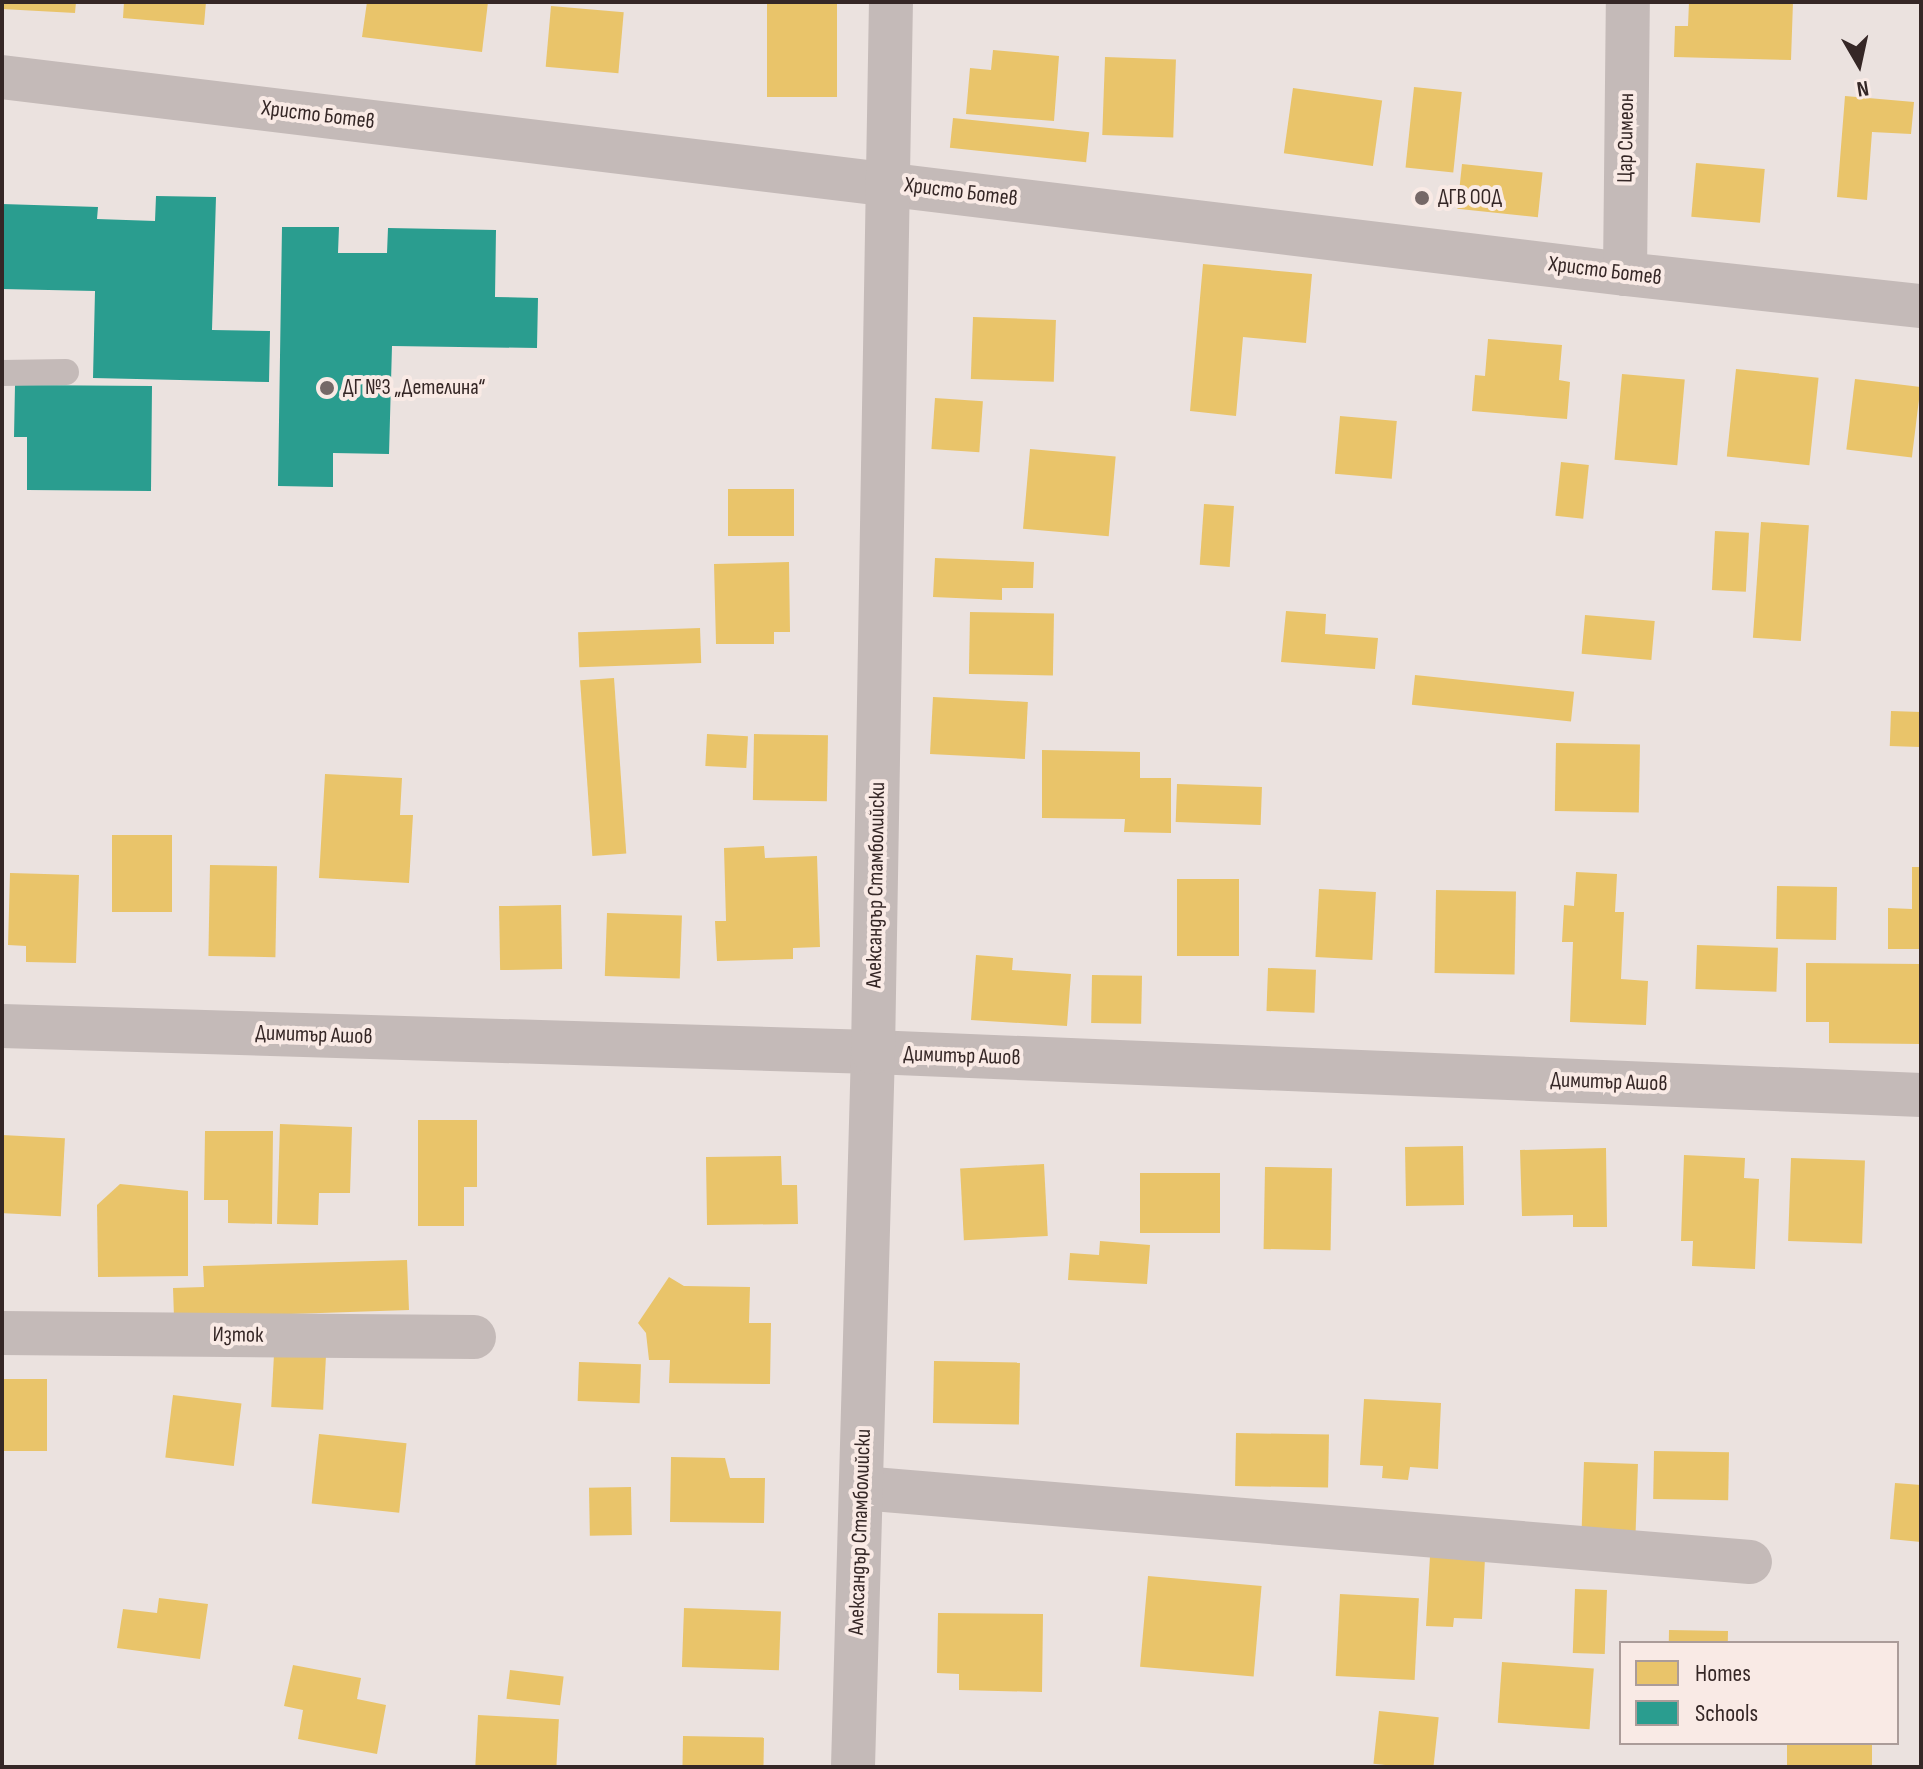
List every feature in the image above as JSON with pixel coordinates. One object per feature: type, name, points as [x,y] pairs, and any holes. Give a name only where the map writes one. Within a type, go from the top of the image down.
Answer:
[{"type":"street","name":"Александър Стамболийски","points":[[853,1767],[873,1052],[891,2]]},
{"type":"street","name":"Цар Симеон","points":[[1625,274],[1628,2]]},
{"type":"street","name":"Христо Ботев","points":[[2,77],[1625,274],[1921,306]]},
{"type":"street","name":"Димитър Ашов","points":[[2,1026],[873,1052],[1921,1095]]},
{"type":"street","name":"Изток","points":[[2,1333],[474,1337]]},
{"type":"street","points":[[861,1488],[1750,1562]]},
{"type":"lane","points":[[2,373],[66,372]]},
{"type":"building: Homes","points":[[2,2],[76,2],[75,13],[2,9]]},
{"type":"building: Homes","points":[[124,2],[206,2],[204,25],[123,18]]},
{"type":"building: Homes","points":[[367,2],[488,2],[482,52],[362,37]]},
{"type":"building: Homes","points":[[767,2],[837,2],[837,97],[767,97]]},
{"type":"building: Homes","points":[[1689,2],[1793,2],[1791,60],[1674,57],[1675,26],[1688,26]]},
{"type":"building: Homes","points":[[551,6],[624,12],[618,73],[546,67]]},
{"type":"building: Homes","points":[[993,50],[1059,56],[1054,121],[966,114],[970,68],[991,70]]},
{"type":"building: Homes","points":[[1105,57],[1176,59],[1173,137],[1102,135]]},
{"type":"building: Homes","points":[[1414,87],[1462,92],[1453,173],[1406,168]]},
{"type":"building: Homes","points":[[1293,88],[1382,101],[1373,166],[1284,153]]},
{"type":"building: Homes","points":[[1845,96],[1914,102],[1911,134],[1872,132],[1867,200],[1837,197]]},
{"type":"building: Homes","points":[[953,118],[1089,132],[1086,162],[950,148]]},
{"type":"building: Homes","points":[[1696,163],[1765,169],[1760,223],[1691,217]]},
{"type":"building: Homes","points":[[1462,164],[1543,172],[1538,217],[1457,209]]},
{"type":"building: Homes","points":[[1203,264],[1312,274],[1306,343],[1243,337],[1236,416],[1190,411]]},
{"type":"building: Homes","points":[[973,317],[1056,320],[1054,382],[971,379]]},
{"type":"building: Homes","points":[[1488,339],[1562,345],[1559,380],[1570,382],[1567,419],[1472,411],[1475,375],[1485,376]]},
{"type":"building: Homes","points":[[1736,369],[1819,378],[1809,465],[1727,457]]},
{"type":"building: Homes","points":[[1622,374],[1685,379],[1677,465],[1615,460]]},
{"type":"building: Homes","points":[[1855,379],[1921,387],[1912,458],[1846,449]]},
{"type":"building: Homes","points":[[935,398],[983,401],[979,452],[931,449]]},
{"type":"building: Homes","points":[[1340,416],[1397,421],[1392,479],[1335,474]]},
{"type":"building: Homes","points":[[1030,449],[1116,456],[1109,536],[1023,529]]},
{"type":"building: Homes","points":[[1561,462],[1589,465],[1583,519],[1555,516]]},
{"type":"building: Homes","points":[[728,489],[794,489],[794,536],[728,536]]},
{"type":"building: Homes","points":[[1204,504],[1234,506],[1230,567],[1200,565]]},
{"type":"building: Homes","points":[[1761,522],[1809,525],[1801,641],[1753,638]]},
{"type":"building: Homes","points":[[1715,531],[1749,533],[1746,592],[1712,590]]},
{"type":"building: Homes","points":[[935,558],[1034,562],[1033,588],[1002,588],[1002,600],[933,597]]},
{"type":"building: Homes","points":[[789,562],[790,632],[774,632],[774,644],[716,644],[714,564]]},
{"type":"building: Homes","points":[[1286,611],[1326,614],[1325,634],[1378,638],[1375,669],[1281,662]]},
{"type":"building: Homes","points":[[970,612],[1054,613],[1053,675],[969,674]]},
{"type":"building: Homes","points":[[1585,615],[1655,621],[1651,660],[1582,654]]},
{"type":"building: Homes","points":[[700,628],[701,663],[579,667],[578,632]]},
{"type":"building: Homes","points":[[1415,675],[1574,692],[1571,722],[1412,705]]},
{"type":"building: Homes","points":[[614,678],[626,854],[592,856],[580,680]]},
{"type":"building: Homes","points":[[933,697],[1028,702],[1025,759],[930,754]]},
{"type":"building: Homes","points":[[1891,711],[1921,712],[1920,747],[1890,746]]},
{"type":"building: Homes","points":[[707,734],[748,736],[746,768],[705,766]]},
{"type":"building: Homes","points":[[754,734],[828,735],[827,801],[753,800]]},
{"type":"building: Homes","points":[[1556,743],[1640,744],[1639,812],[1555,811]]},
{"type":"building: Homes","points":[[1042,750],[1140,752],[1140,778],[1171,778],[1171,833],[1124,832],[1125,819],[1042,818]]},
{"type":"building: Homes","points":[[325,774],[402,778],[400,815],[413,815],[409,883],[319,878]]},
{"type":"building: Homes","points":[[1177,784],[1262,787],[1261,825],[1176,822]]},
{"type":"building: Homes","points":[[112,835],[172,835],[172,912],[112,912]]},
{"type":"building: Homes","points":[[764,846],[765,858],[817,856],[820,947],[793,948],[793,959],[717,961],[715,921],[726,921],[724,848]]},
{"type":"building: Homes","points":[[210,865],[277,866],[275,957],[208,956]]},
{"type":"building: Homes","points":[[1912,867],[1921,867],[1921,949],[1888,949],[1888,908],[1912,909]]},
{"type":"building: Homes","points":[[1576,872],[1617,874],[1615,912],[1624,912],[1621,979],[1648,981],[1646,1025],[1570,1022],[1573,942],[1562,942],[1564,905],[1574,906]]},
{"type":"building: Homes","points":[[10,873],[79,875],[76,963],[26,962],[26,946],[8,945]]},
{"type":"building: Homes","points":[[1177,879],[1239,879],[1239,956],[1177,956]]},
{"type":"building: Homes","points":[[1777,886],[1837,887],[1836,940],[1776,939]]},
{"type":"building: Homes","points":[[1319,889],[1376,892],[1372,960],[1315,957]]},
{"type":"building: Homes","points":[[1436,890],[1516,891],[1515,974],[1435,973]]},
{"type":"building: Homes","points":[[561,905],[562,969],[500,970],[499,906]]},
{"type":"building: Homes","points":[[607,913],[682,916],[680,979],[605,976]]},
{"type":"building: Homes","points":[[1697,945],[1778,948],[1776,992],[1695,989]]},
{"type":"building: Homes","points":[[976,955],[1013,958],[1012,970],[1071,974],[1067,1026],[971,1020]]},
{"type":"building: Homes","points":[[1806,963],[1921,964],[1921,1044],[1829,1043],[1829,1022],[1806,1022]]},
{"type":"building: Homes","points":[[1268,968],[1316,970],[1314,1013],[1266,1011]]},
{"type":"building: Homes","points":[[1092,975],[1142,976],[1141,1024],[1091,1023]]},
{"type":"building: Homes","points":[[418,1120],[477,1120],[477,1187],[464,1187],[464,1226],[418,1226]]},
{"type":"building: Homes","points":[[280,1124],[352,1127],[350,1193],[319,1193],[318,1225],[277,1224]]},
{"type":"building: Homes","points":[[205,1131],[273,1131],[272,1224],[228,1223],[228,1200],[204,1200]]},
{"type":"building: Homes","points":[[2,1135],[65,1138],[61,1216],[2,1213]]},
{"type":"building: Homes","points":[[1463,1146],[1464,1205],[1406,1206],[1405,1147]]},
{"type":"building: Homes","points":[[1606,1148],[1607,1227],[1573,1227],[1573,1215],[1522,1216],[1520,1150]]},
{"type":"building: Homes","points":[[1684,1155],[1745,1158],[1744,1178],[1759,1179],[1755,1269],[1692,1266],[1693,1241],[1681,1241]]},
{"type":"building: Homes","points":[[781,1156],[782,1185],[797,1185],[798,1224],[707,1225],[706,1157]]},
{"type":"building: Homes","points":[[1791,1158],[1865,1161],[1862,1244],[1788,1241]]},
{"type":"building: Homes","points":[[1044,1164],[1048,1236],[964,1240],[960,1168]]},
{"type":"building: Homes","points":[[1265,1167],[1332,1168],[1331,1250],[1264,1249]]},
{"type":"building: Homes","points":[[1140,1173],[1220,1173],[1220,1233],[1140,1233]]},
{"type":"building: Homes","points":[[120,1184],[188,1191],[188,1276],[98,1277],[97,1205]]},
{"type":"building: Homes","points":[[1100,1241],[1150,1245],[1147,1284],[1068,1280],[1070,1253],[1099,1255]]},
{"type":"building: Homes","points":[[407,1260],[409,1310],[174,1318],[173,1288],[204,1287],[203,1266]]},
{"type":"building: Homes","points":[[669,1277],[684,1286],[750,1287],[749,1323],[771,1323],[770,1384],[669,1383],[670,1360],[649,1360],[646,1333],[638,1323]]},
{"type":"building: Homes","points":[[274,1354],[326,1357],[323,1410],[271,1407]]},
{"type":"building: Homes","points":[[934,1361],[1020,1363],[1019,1424],[933,1423]]},
{"type":"building: Homes","points":[[579,1362],[641,1364],[640,1403],[578,1401]]},
{"type":"building: Homes","points":[[2,1379],[47,1379],[47,1451],[2,1451]]},
{"type":"building: Homes","points":[[173,1395],[241,1403],[234,1466],[165,1458]]},
{"type":"building: Homes","points":[[1364,1399],[1441,1403],[1438,1469],[1410,1467],[1408,1480],[1382,1478],[1383,1466],[1360,1465]]},
{"type":"building: Homes","points":[[1236,1433],[1329,1435],[1328,1488],[1235,1486]]},
{"type":"building: Homes","points":[[319,1434],[407,1443],[399,1513],[312,1504]]},
{"type":"building: Homes","points":[[1654,1451],[1729,1452],[1728,1500],[1653,1499]]},
{"type":"building: Homes","points":[[671,1457],[725,1458],[730,1478],[765,1478],[764,1523],[670,1522]]},
{"type":"building: Homes","points":[[1584,1462],[1638,1464],[1636,1534],[1582,1532]]},
{"type":"building: Homes","points":[[1895,1483],[1921,1485],[1921,1542],[1890,1539]]},
{"type":"building: Homes","points":[[631,1487],[632,1535],[590,1536],[589,1488]]},
{"type":"building: Homes","points":[[1430,1556],[1485,1558],[1482,1619],[1454,1618],[1453,1627],[1426,1626]]},
{"type":"building: Homes","points":[[1148,1576],[1262,1586],[1254,1677],[1140,1667]]},
{"type":"building: Homes","points":[[1575,1589],[1607,1590],[1605,1654],[1573,1653]]},
{"type":"building: Homes","points":[[1340,1594],[1419,1598],[1415,1680],[1336,1676]]},
{"type":"building: Homes","points":[[159,1598],[208,1604],[200,1659],[117,1648],[123,1609],[157,1613]]},
{"type":"building: Homes","points":[[684,1608],[781,1611],[779,1670],[682,1667]]},
{"type":"building: Homes","points":[[938,1613],[1043,1614],[1042,1692],[959,1690],[959,1674],[937,1673]]},
{"type":"building: Homes","points":[[1669,1630],[1728,1631],[1728,1641],[1669,1641]]},
{"type":"building: Homes","points":[[1502,1662],[1594,1668],[1590,1729],[1498,1723]]},
{"type":"building: Homes","points":[[293,1665],[361,1678],[357,1699],[386,1705],[377,1754],[298,1739],[303,1710],[284,1706]]},
{"type":"building: Homes","points":[[510,1670],[564,1677],[560,1705],[506,1699]]},
{"type":"building: Homes","points":[[1379,1711],[1439,1717],[1433,1767],[1373,1764]]},
{"type":"building: Homes","points":[[478,1715],[559,1719],[556,1767],[475,1767]]},
{"type":"building: Homes","points":[[683,1736],[764,1737],[763,1767],[682,1767]]},
{"type":"building: Homes","points":[[1787,1745],[1872,1745],[1872,1767],[1787,1767]]},
{"type":"building: Schools","points":[[156,196],[216,197],[212,330],[270,331],[269,382],[93,378],[95,291],[2,289],[2,204],[98,207],[97,219],[155,221]]},
{"type":"building: Schools","points":[[282,227],[339,227],[338,253],[387,253],[388,228],[496,230],[495,297],[538,298],[537,348],[392,346],[389,454],[333,453],[333,487],[278,486]]},
{"type":"building: Schools","points":[[15,385],[152,386],[151,491],[27,490],[27,437],[14,437]]},
{"type":"place","name":"ДГВ ООД","points":[[1422,198]]},
{"type":"place","name":"ДГ №3 „Детелина“","points":[[327,388]]}]
